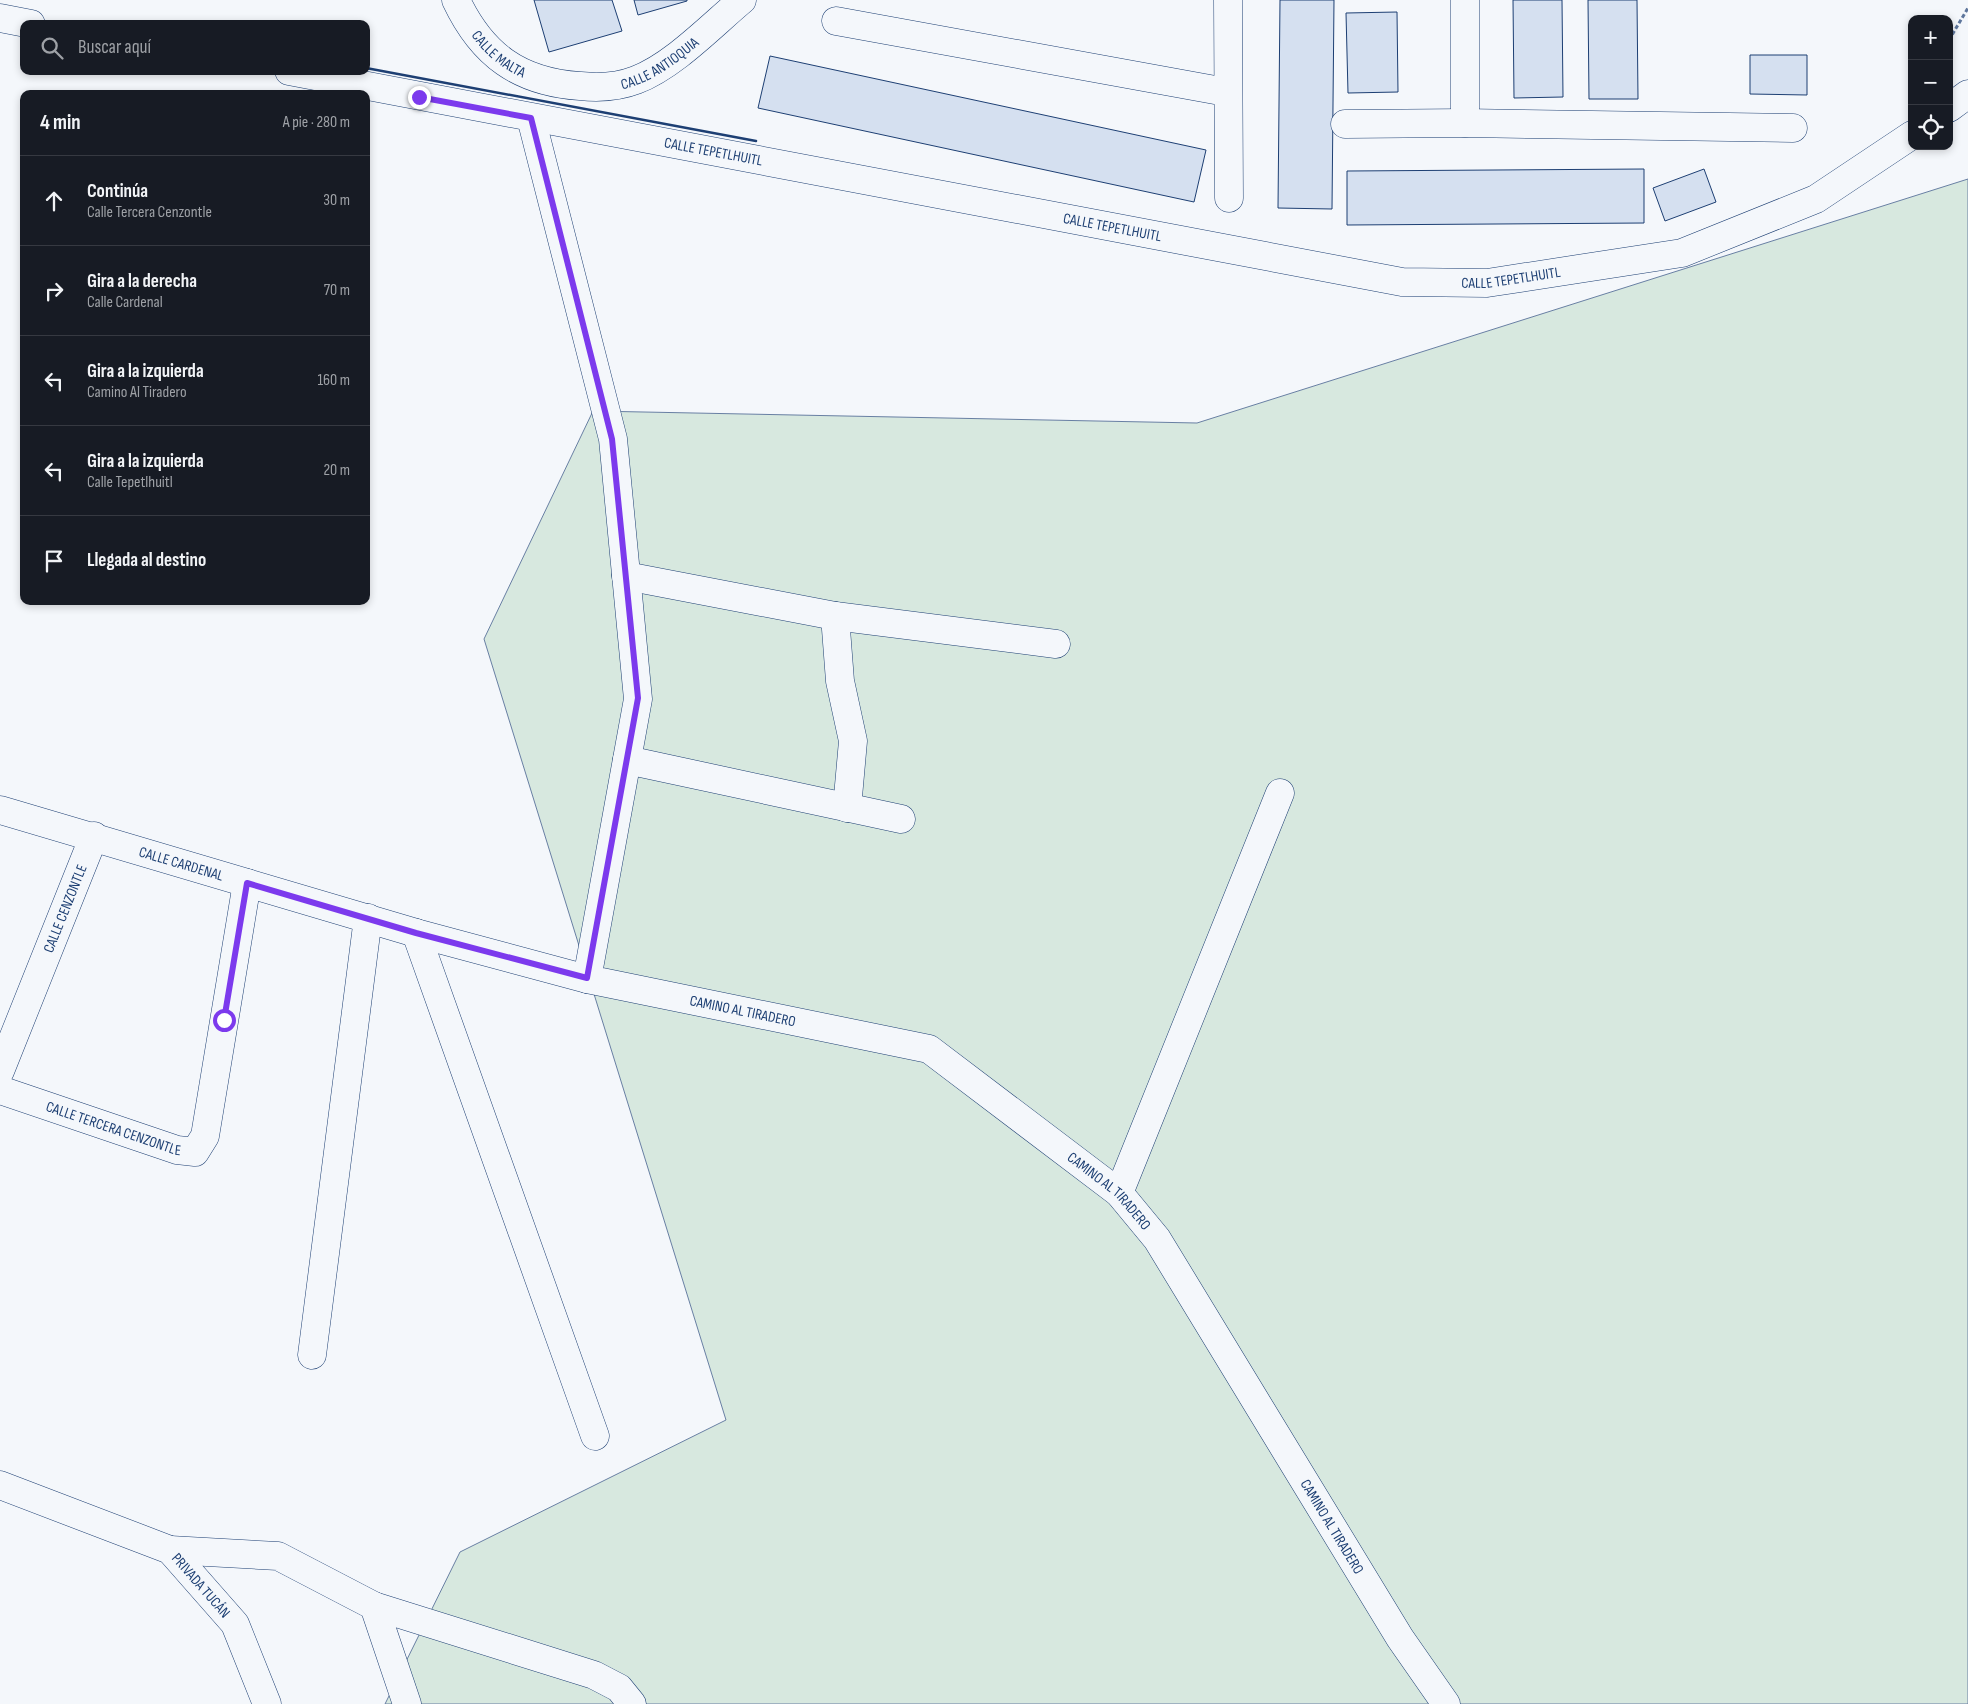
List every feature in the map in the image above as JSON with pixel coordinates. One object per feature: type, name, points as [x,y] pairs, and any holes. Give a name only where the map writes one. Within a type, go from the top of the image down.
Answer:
[{"type":"street","name":"CALLE MALTA","points":[[456,0],[468,25],[494,54],[518,72],[561,85]]},
{"type":"street","name":"CALLE ANTIOQUIA","points":[[561,85],[603,88],[636,80],[670,60],[742,0]]},
{"type":"street","points":[[1228,0],[1226,92],[1229,198]]},
{"type":"street","points":[[1465,0],[1465,123]]},
{"type":"street","points":[[0,18],[20,22]]},
{"type":"street","points":[[836,21],[1226,92]]},
{"type":"street","name":"CALLE TEPETLHUITL","points":[[310,75],[1402,282],[1487,283],[1682,253],[1816,198],[1878,160],[1908,138]]},
{"type":"street","points":[[1953,105],[1968,94]]},
{"type":"street","points":[[531,118],[612,439],[638,698],[587,978]]},
{"type":"street","points":[[1345,124],[1465,123],[1793,128]]},
{"type":"street","points":[[626,576],[835,616],[1056,644]]},
{"type":"street","points":[[835,616],[840,681],[853,741],[847,808]]},
{"type":"street","points":[[627,760],[902,819]]},
{"type":"street","points":[[1120,1193],[1280,793]]},
{"type":"street","points":[[0,810],[94,836]]},
{"type":"street","name":"CALLE CARDENAL","points":[[94,836],[416,933],[587,978]]},
{"type":"street","name":"CALLE CENZONTLE","points":[[0,1071],[94,836]]},
{"type":"street","name":"CALLE TERCERA CENZONTLE","points":[[0,1090],[177,1150],[195,1152],[205,1136],[247,883]]},
{"type":"street","points":[[312,1355],[368,918]]},
{"type":"street","points":[[416,933],[595,1436]]},
{"type":"street","name":"CAMINO AL TIRADERO","points":[[587,978],[929,1049],[1120,1193],[1157,1239],[1400,1638],[1446,1704]]},
{"type":"street","name":"PRIVADA TUCÁN","points":[[0,1484],[170,1550],[235,1624],[267,1704]]},
{"type":"street","points":[[170,1550],[278,1556],[374,1606],[594,1675],[619,1688],[632,1704]]},
{"type":"street","points":[[374,1606],[407,1704]]},
{"type":"path","points":[[1953,33],[1968,8]]},
{"type":"shaded area","points":[[1968,179],[1968,1704],[385,1704],[460,1552],[726,1420],[484,639],[593,411],[1197,423]]},
{"type":"building","points":[[534,0],[612,0],[622,31],[549,52]]},
{"type":"building","points":[[634,0],[687,0],[687,1],[638,15]]},
{"type":"building","points":[[1280,0],[1334,0],[1332,209],[1278,208]]},
{"type":"building","points":[[1513,0],[1562,0],[1563,97],[1514,98]]},
{"type":"building","points":[[1588,0],[1637,0],[1638,99],[1589,99]]},
{"type":"building","points":[[1397,12],[1398,92],[1348,93],[1346,13]]},
{"type":"building","points":[[1750,55],[1807,55],[1807,95],[1750,94]]},
{"type":"building","points":[[770,56],[1206,150],[1194,202],[758,108]]},
{"type":"building","points":[[1644,169],[1644,223],[1347,225],[1347,171]]},
{"type":"building","points":[[1704,169],[1716,202],[1665,221],[1653,188]]},
{"type":"wall","points":[[370,69],[756,141]]},
{"type":"route","points":[[224,1020],[247,883],[416,933],[587,978],[638,698],[612,439],[531,118],[419,97]]}]
